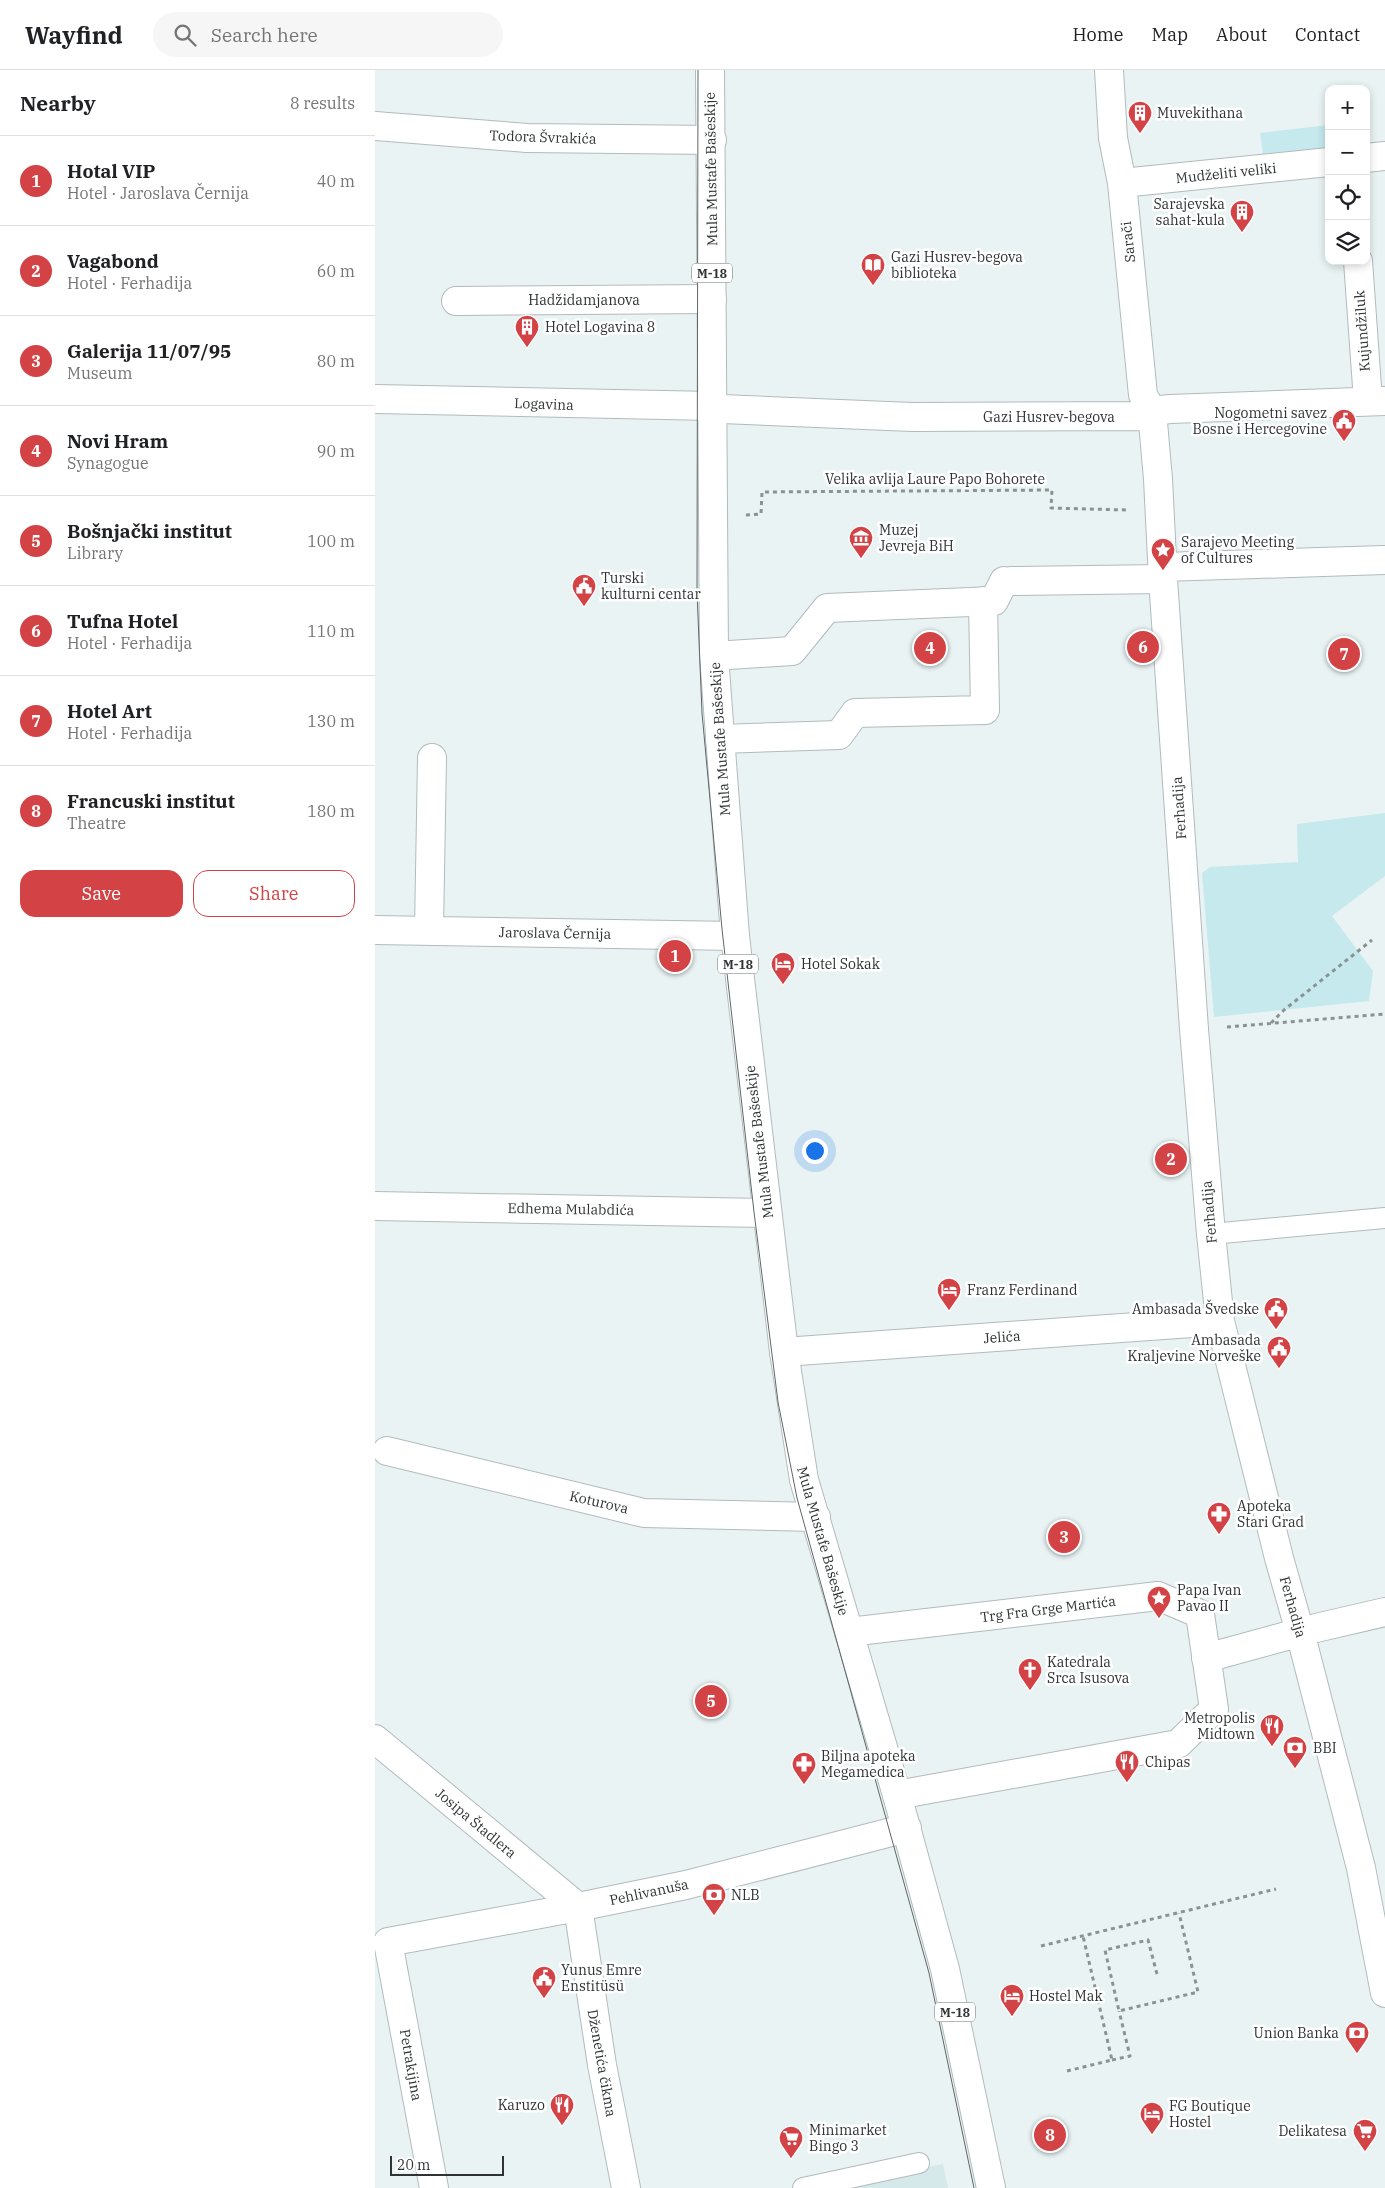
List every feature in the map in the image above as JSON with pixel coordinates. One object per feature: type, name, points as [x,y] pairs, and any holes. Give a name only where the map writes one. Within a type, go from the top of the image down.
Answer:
[{"type":"street","name":"Mula Mustafe Bašeskije","points":[[710,70],[712,140],[714,656],[735,936],[784,1352],[804,1480],[907,1828],[945,1969],[991,2188]]},
{"type":"street","name":"Sarači","points":[[1109,70],[1113,138],[1122,183],[1143,395],[1152,411]]},
{"type":"street","name":"Todora Švrakića","points":[[375,126],[527,138],[712,140]]},
{"type":"street","points":[[1370,158],[1385,156]]},
{"type":"street","name":"Mudželiti veliki","points":[[1122,183],[1325,162]]},
{"type":"street","name":"Kujundžiluk","points":[[1359,265],[1376,401]]},
{"type":"street","name":"Hadžidamjanova","points":[[456,301],[712,299]]},
{"type":"street","name":"Logavina","points":[[375,399],[712,406]]},
{"type":"street","name":"Gazi Husrev-begova","points":[[712,406],[722,409],[912,417],[1143,416],[1152,411],[1376,401]]},
{"type":"street","name":"Ferhadija","points":[[1152,411],[1194,1030],[1220,1321],[1279,1558],[1301,1632],[1361,1868],[1385,1993]]},
{"type":"street","points":[[714,656],[792,651],[827,608],[994,601],[1007,581],[1385,560]]},
{"type":"street","points":[[720,739],[839,735],[855,713],[985,710],[983,602]]},
{"type":"street","points":[[429,930],[432,758]]},
{"type":"street","name":"Jaroslava Černija","points":[[375,930],[735,936]]},
{"type":"street","name":"Edhema Mulabdića","points":[[375,1206],[767,1213]]},
{"type":"street","name":"Jelića","points":[[784,1352],[1220,1321]]},
{"type":"street","name":"Koturova","points":[[387,1451],[644,1513],[816,1517]]},
{"type":"street","name":"Trg Fra Grge Martića","points":[[849,1632],[1158,1596],[1200,1614],[1214,1709],[1178,1744],[897,1795]]},
{"type":"street","points":[[1206,1658],[1301,1632],[1385,1612]]},
{"type":"street","name":"Josipa Štadlera","points":[[375,1739],[578,1907]]},
{"type":"street","name":"Pehlivanuša","points":[[389,1942],[686,1885],[907,1828]]},
{"type":"street","name":"Dženetića čikma","points":[[578,1907],[602,2065],[626,2188]]},
{"type":"street","name":"Petrakijina","points":[[389,1942],[434,2188]]},
{"type":"lane","points":[[1211,1234],[1385,1218]]},
{"type":"lane","points":[[803,2188],[919,2162]]},
{"type":"path","name":"Velika avlija Laure Papo Bohorete","points":[[742,515],[761,514],[762,492],[1003,489],[1052,490],[1051,508],[1160,511]]},
{"type":"path","points":[[1271,1023],[1283,1010],[1372,940]]},
{"type":"path","points":[[1194,1030],[1385,1014]]},
{"type":"path","points":[[1041,1946],[1276,1889]]},
{"type":"path","points":[[1119,2011],[1198,1992],[1179,1913]]},
{"type":"path","points":[[1083,1936],[1112,2060]]},
{"type":"path","points":[[1067,2071],[1130,2056],[1105,1950],[1148,1940],[1157,1974]]},
{"type":"shaded area","points":[[1325,125],[1325,154],[1264,162],[1260,133]]},
{"type":"shaded area","points":[[1385,813],[1385,876],[1332,916],[1373,971],[1369,1001],[1214,1017],[1202,873],[1210,867],[1298,862],[1297,824]]},
{"type":"shaded area","points":[[943,2164],[948,2188],[828,2188]]},
{"type":"tram line","points":[[698,70],[697,592],[702,713],[722,929],[778,1402],[797,1498],[929,1973],[974,2188]]},
{"type":"place","name":"Muvekithana","points":[[1140,134]]},
{"type":"place","name":"Sarajevska sahat-kula","points":[[1242,233]]},
{"type":"place","name":"Gazi Husrev-begova biblioteka","points":[[873,286]]},
{"type":"place","name":"Hotel Logavina 8","points":[[527,348]]},
{"type":"place","name":"Nogometni savez Bosne i Hercegovine","points":[[1344,442]]},
{"type":"place","name":"Muzej Jevreja BiH","points":[[861,559]]},
{"type":"place","name":"Sarajevo Meeting of Cultures","points":[[1163,571]]},
{"type":"place","name":"Turski kulturni centar","points":[[584,607]]},
{"type":"place","name":"Tufna Hotel","points":[[1143,647]]},
{"type":"place","name":"Novi Hram","points":[[930,648]]},
{"type":"place","name":"Hotel Art","points":[[1344,654]]},
{"type":"place","name":"Hotal VIP","points":[[675,956]]},
{"type":"place","name":"Hotel Sokak","points":[[783,985]]},
{"type":"place","name":"Vagabond","points":[[1171,1159]]},
{"type":"place","name":"Franz Ferdinand","points":[[949,1311]]},
{"type":"place","name":"Ambasada Švedske","points":[[1276,1330]]},
{"type":"place","name":"Ambasada Kraljevine Norveške","points":[[1279,1369]]},
{"type":"place","name":"Apoteka Stari Grad","points":[[1219,1535]]},
{"type":"place","name":"Galerija 11/07/95","points":[[1064,1537]]},
{"type":"place","name":"Papa Ivan Pavao II","points":[[1159,1619]]},
{"type":"place","name":"Katedrala Srca Isusova","points":[[1030,1691]]},
{"type":"place","name":"Bošnjački institut","points":[[711,1701]]},
{"type":"place","name":"Metropolis Midtown","points":[[1272,1747]]},
{"type":"place","name":"BBI","points":[[1295,1769]]},
{"type":"place","name":"Chipas","points":[[1127,1783]]},
{"type":"place","name":"Biljna apoteka Megamedica","points":[[804,1785]]},
{"type":"place","name":"NLB","points":[[714,1916]]},
{"type":"place","name":"Yunus Emre Enstitüsü","points":[[544,1999]]},
{"type":"place","name":"Hostel Mak","points":[[1012,2017]]},
{"type":"place","name":"Union Banka","points":[[1357,2054]]},
{"type":"place","name":"Karuzo","points":[[562,2126]]},
{"type":"place","name":"Francuski institut","points":[[1050,2135]]},
{"type":"place","name":"FG Boutique Hostel","points":[[1152,2135]]},
{"type":"place","name":"Delikatesa","points":[[1365,2152]]},
{"type":"place","name":"Minimarket Bingo 3","points":[[791,2159]]}]
